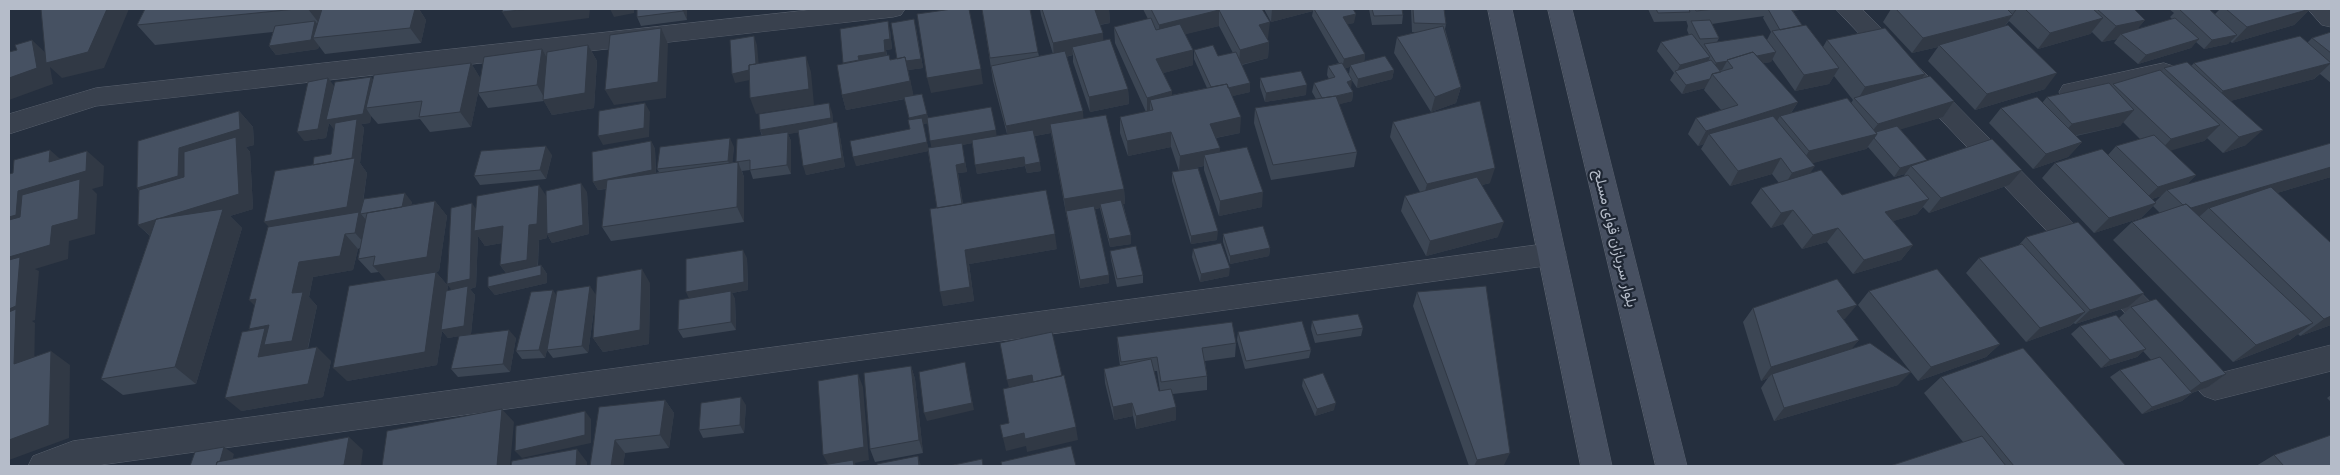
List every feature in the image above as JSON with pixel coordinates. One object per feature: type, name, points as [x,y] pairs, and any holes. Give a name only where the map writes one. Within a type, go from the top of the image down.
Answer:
[{"type":"main road","points":[[1500,9],[1597,466]]},
{"type":"main road","name":"بلوار سربازان قوای مسلح","points":[[1560,9],[1672,466]]},
{"type":"street","points":[[9,124],[96,97],[893,9]]},
{"type":"street","points":[[1848,9],[2214,387],[2331,358]]},
{"type":"street","points":[[2320,9],[2328,31]]},
{"type":"street","points":[[2056,95],[2189,66]]},
{"type":"street","points":[[44,466],[73,455],[1552,254]]},
{"type":"building","points":[[41,9],[107,9],[88,52],[46,63]]},
{"type":"building","points":[[145,9],[296,9],[137,25]]},
{"type":"building","points":[[322,9],[415,9],[410,28],[313,38]]},
{"type":"building","points":[[503,9],[529,9],[502,12]]},
{"type":"building","points":[[637,9],[683,9],[683,11],[637,17]]},
{"type":"building","points":[[952,9],[969,9],[981,69],[927,78],[917,14]]},
{"type":"building","points":[[982,9],[1030,9],[1038,52],[990,58]]},
{"type":"building","points":[[1042,9],[1099,9],[1095,10],[1103,33],[1053,43]]},
{"type":"building","points":[[1151,9],[1262,9],[1270,22],[1259,25],[1269,42],[1240,50],[1219,10],[1159,25]]},
{"type":"building","points":[[1314,9],[1353,9],[1356,14],[1343,17],[1365,54],[1344,59]]},
{"type":"building","points":[[1372,9],[1402,9],[1403,15],[1374,16]]},
{"type":"building","points":[[1413,9],[1444,9],[1446,24],[1414,23]]},
{"type":"building","points":[[1656,9],[1689,9],[1690,12],[1658,13]]},
{"type":"building","points":[[1695,9],[1715,9],[1696,11]]},
{"type":"building","points":[[1768,9],[1791,9],[1802,25],[1780,30]]},
{"type":"building","points":[[1896,9],[2007,9],[2013,15],[1923,38]]},
{"type":"building","points":[[2025,9],[2093,9],[2103,18],[2050,33]]},
{"type":"building","points":[[2097,9],[2134,9],[2145,20],[2116,26]]},
{"type":"building","points":[[2179,9],[2209,9],[2237,35],[2212,40]]},
{"type":"building","points":[[2226,9],[2310,9],[2247,27]]},
{"type":"building","points":[[1151,18],[1156,30],[1180,24],[1193,50],[1156,59],[1172,91],[1147,98],[1114,27]]},
{"type":"building","points":[[2175,18],[2199,39],[2146,55],[2121,34]]},
{"type":"building","points":[[914,19],[921,59],[906,61],[905,57],[897,59],[891,23]]},
{"type":"building","points":[[1710,20],[1719,38],[1700,39],[1691,21]]},
{"type":"building","points":[[315,21],[311,40],[269,46],[275,26]]},
{"type":"building","points":[[888,21],[890,39],[884,40],[885,52],[858,56],[859,60],[843,63],[840,29]]},
{"type":"building","points":[[1806,25],[1839,68],[1804,75],[1772,31]]},
{"type":"building","points":[[2008,25],[2057,73],[1987,94],[1939,45]]},
{"type":"building","points":[[1443,26],[1461,87],[1435,97],[1397,37]]},
{"type":"building","points":[[661,28],[658,82],[605,90],[610,35]]},
{"type":"building","points":[[1885,28],[1925,74],[1865,87],[1827,40]]},
{"type":"building","points":[[2331,32],[2331,53],[2312,38]]},
{"type":"building","points":[[1692,34],[1710,57],[1680,65],[1661,42]]},
{"type":"building","points":[[1763,35],[1776,52],[1757,56],[1753,52],[1728,61],[1716,63],[1704,44]]},
{"type":"building","points":[[754,36],[756,64],[749,65],[749,70],[732,74],[730,40]]},
{"type":"building","points":[[2300,36],[2331,63],[2223,91],[2194,63]]},
{"type":"building","points":[[1110,39],[1128,89],[1089,97],[1072,47]]},
{"type":"building","points":[[32,40],[37,68],[9,78],[9,52],[17,50],[15,45]]},
{"type":"building","points":[[588,45],[585,93],[543,100],[547,52]]},
{"type":"building","points":[[1213,45],[1218,56],[1236,52],[1250,83],[1228,88],[1227,84],[1211,87],[1194,50]]},
{"type":"building","points":[[542,49],[537,85],[478,93],[484,57]]},
{"type":"building","points":[[1065,51],[1083,111],[1006,126],[991,66]]},
{"type":"building","points":[[1753,52],[1798,102],[1706,131],[1696,118],[1738,105],[1712,74],[1733,68],[1727,60]]},
{"type":"building","points":[[889,55],[890,60],[905,57],[910,81],[842,95],[837,65]]},
{"type":"building","points":[[806,56],[809,89],[750,98],[749,65]]},
{"type":"building","points":[[1385,56],[1394,70],[1358,79],[1350,65]]},
{"type":"building","points":[[1711,60],[1721,72],[1712,74],[1710,79],[1686,85],[1675,71]]},
{"type":"building","points":[[2187,62],[2263,130],[2239,137],[2164,68]]},
{"type":"building","points":[[471,63],[460,112],[419,117],[422,101],[366,108],[374,75]]},
{"type":"building","points":[[1342,63],[1352,80],[1347,82],[1353,92],[1322,98],[1314,83],[1335,77],[1328,66]]},
{"type":"building","points":[[2160,70],[2220,125],[2171,139],[2113,84]]},
{"type":"building","points":[[1301,71],[1307,85],[1266,93],[1260,78]]},
{"type":"building","points":[[1930,76],[1954,101],[1878,124],[1854,98]]},
{"type":"building","points":[[371,77],[363,114],[326,120],[335,82]]},
{"type":"building","points":[[328,78],[318,129],[297,132],[308,82]]},
{"type":"building","points":[[2109,83],[2134,110],[2072,124],[2047,97]]},
{"type":"building","points":[[1227,84],[1241,117],[1210,124],[1220,148],[1180,156],[1171,132],[1127,141],[1120,117],[1153,110],[1150,100]]},
{"type":"building","points":[[922,94],[927,114],[909,118],[904,97]]},
{"type":"building","points":[[1336,96],[1357,152],[1273,165],[1255,108]]},
{"type":"building","points":[[2037,97],[2082,142],[2046,154],[2001,108]]},
{"type":"building","points":[[1847,98],[1877,134],[1809,151],[1780,116]]},
{"type":"building","points":[[1480,101],[1495,168],[1427,184],[1393,122]]},
{"type":"building","points":[[645,103],[644,128],[598,136],[599,111]]},
{"type":"building","points":[[829,103],[831,118],[760,130],[759,114]]},
{"type":"building","points":[[991,107],[996,130],[930,141],[927,118]]},
{"type":"building","points":[[239,111],[240,129],[179,148],[178,176],[137,188],[138,141]]},
{"type":"building","points":[[1106,115],[1124,189],[1064,199],[1050,124]]},
{"type":"building","points":[[1773,116],[1815,166],[1792,173],[1781,158],[1738,171],[1709,134]]},
{"type":"building","points":[[922,118],[927,142],[853,157],[850,141],[910,129],[908,120]]},
{"type":"building","points":[[357,119],[352,158],[313,165],[314,157],[331,154],[335,123]]},
{"type":"building","points":[[837,122],[842,158],[803,166],[798,130]]},
{"type":"building","points":[[1897,126],[1927,160],[1900,168],[1874,138],[1877,134],[1876,132]]},
{"type":"building","points":[[1033,130],[1040,162],[1025,165],[1024,157],[975,165],[972,140]]},
{"type":"building","points":[[788,132],[787,165],[750,170],[750,160],[736,162],[737,139]]},
{"type":"building","points":[[2154,135],[2196,175],[2158,187],[2116,146]]},
{"type":"building","points":[[236,137],[239,194],[138,225],[139,190],[184,177],[184,152]]},
{"type":"building","points":[[730,138],[728,161],[657,169],[660,147]]},
{"type":"building","points":[[1992,139],[2022,170],[1941,198],[1911,166]]},
{"type":"building","points":[[651,141],[652,170],[593,182],[592,152]]},
{"type":"building","points":[[962,143],[965,163],[956,165],[962,204],[937,208],[928,148]]},
{"type":"building","points":[[2331,143],[2331,167],[2191,208],[2186,204],[2183,205],[2167,190]]},
{"type":"building","points":[[546,146],[540,170],[474,176],[481,151]]},
{"type":"building","points":[[1247,147],[1263,192],[1220,201],[1204,155]]},
{"type":"building","points":[[2102,149],[2156,203],[2109,218],[2055,163]]},
{"type":"building","points":[[50,150],[49,162],[87,151],[86,171],[18,191],[16,215],[9,217],[9,174],[13,173],[14,160]]},
{"type":"building","points":[[355,158],[347,207],[264,222],[275,171]]},
{"type":"building","points":[[738,162],[737,207],[602,227],[607,180]]},
{"type":"building","points":[[1198,168],[1218,231],[1191,236],[1172,172]]},
{"type":"building","points":[[1821,170],[1842,195],[1908,175],[1929,199],[1885,212],[1913,245],[1864,260],[1838,228],[1813,235],[1793,210],[1781,213],[1761,188]]},
{"type":"building","points":[[1477,177],[1504,222],[1430,241],[1405,196]]},
{"type":"building","points":[[80,179],[78,219],[52,226],[50,245],[9,257],[9,220],[20,217],[22,195]]},
{"type":"building","points":[[581,183],[583,225],[547,234],[546,191]]},
{"type":"building","points":[[539,185],[537,224],[529,225],[527,260],[500,265],[503,226],[474,231],[477,196]]},
{"type":"building","points":[[2271,187],[2331,243],[2331,316],[2324,319],[2209,208]]},
{"type":"building","points":[[1046,190],[1055,234],[965,250],[970,287],[940,292],[930,209]]},
{"type":"building","points":[[405,193],[402,207],[360,214],[364,199]]},
{"type":"building","points":[[1121,200],[1131,235],[1109,239],[1100,204]]},
{"type":"building","points":[[435,201],[427,257],[373,266],[375,256],[358,259],[367,213]]},
{"type":"building","points":[[472,203],[470,279],[447,284],[451,208]]},
{"type":"building","points":[[2186,204],[2313,323],[2256,345],[2132,222]]},
{"type":"building","points":[[1094,206],[1109,275],[1080,280],[1066,211]]},
{"type":"building","points":[[223,209],[175,367],[101,379],[156,219]]},
{"type":"building","points":[[359,212],[355,233],[345,234],[340,256],[299,262],[292,293],[303,292],[292,341],[264,345],[269,325],[249,329],[256,299],[249,300],[268,227]]},
{"type":"building","points":[[2078,222],[2144,293],[2090,310],[2026,237]]},
{"type":"building","points":[[1263,226],[1270,248],[1230,256],[1223,234]]},
{"type":"building","points":[[1221,243],[1230,268],[1201,274],[1193,249]]},
{"type":"building","points":[[2022,244],[2085,312],[2040,328],[1979,258]]},
{"type":"building","points":[[1136,246],[1143,275],[1117,279],[1110,251]]},
{"type":"building","points":[[743,250],[744,282],[686,292],[686,259]]},
{"type":"building","points":[[20,257],[16,306],[9,309],[9,260]]},
{"type":"building","points":[[541,265],[541,275],[488,287],[488,277]]},
{"type":"building","points":[[642,269],[640,330],[593,338],[597,277]]},
{"type":"building","points":[[1937,269],[2000,344],[1931,367],[1869,291]]},
{"type":"building","points":[[436,272],[425,352],[333,368],[349,286]]},
{"type":"building","points":[[1837,279],[1857,305],[1837,311],[1859,340],[1771,367],[1753,308]]},
{"type":"building","points":[[468,286],[464,326],[441,330],[446,291]]},
{"type":"building","points":[[590,286],[582,346],[547,350],[557,291]]},
{"type":"building","points":[[1486,286],[1510,453],[1477,460],[1417,292]]},
{"type":"building","points":[[553,290],[539,350],[516,351],[531,292]]},
{"type":"building","points":[[731,291],[731,322],[678,330],[679,300]]},
{"type":"building","points":[[2156,299],[2226,374],[2201,383],[2131,307]]},
{"type":"building","points":[[16,309],[14,364],[51,351],[49,425],[9,440],[9,312]]},
{"type":"building","points":[[1358,314],[1363,328],[1317,335],[1312,321]]},
{"type":"building","points":[[2116,315],[2146,349],[2110,360],[2080,326]]},
{"type":"building","points":[[1302,321],[1311,350],[1246,361],[1238,332]]},
{"type":"building","points":[[1232,322],[1236,343],[1202,348],[1207,376],[1161,382],[1157,357],[1121,362],[1117,337]]},
{"type":"building","points":[[265,328],[258,357],[317,347],[308,384],[225,398],[242,332]]},
{"type":"building","points":[[509,330],[503,364],[451,369],[459,336]]},
{"type":"building","points":[[1052,332],[1062,376],[1033,382],[1032,375],[1007,380],[1000,343]]},
{"type":"building","points":[[1870,343],[1911,372],[1784,408],[1772,374]]},
{"type":"building","points":[[2023,348],[2126,466],[2014,466],[1941,377]]},
{"type":"building","points":[[2160,357],[2192,393],[2152,407],[2120,370]]},
{"type":"building","points":[[1151,359],[1159,391],[1171,389],[1176,407],[1136,416],[1132,403],[1113,407],[1104,369]]},
{"type":"building","points":[[965,362],[972,403],[924,413],[919,372]]},
{"type":"building","points":[[911,366],[919,440],[870,449],[864,373]]},
{"type":"building","points":[[1323,373],[1336,403],[1317,409],[1303,379]]},
{"type":"building","points":[[858,374],[864,447],[823,455],[818,381]]},
{"type":"building","points":[[1064,375],[1076,427],[1025,439],[1024,433],[1003,438],[1000,425],[1009,423],[1003,389]]},
{"type":"building","points":[[741,397],[740,425],[699,430],[701,403]]},
{"type":"building","points":[[665,400],[660,435],[615,440],[611,466],[590,466],[599,407]]},
{"type":"building","points":[[502,409],[497,466],[382,466],[387,431]]},
{"type":"building","points":[[585,411],[585,435],[515,451],[516,426]]},
{"type":"building","points":[[2331,435],[2331,466],[2284,466],[2274,455]]},
{"type":"building","points":[[1982,436],[2006,466],[1890,466]]},
{"type":"building","points":[[349,437],[344,465],[216,466],[217,462]]},
{"type":"building","points":[[1071,446],[1076,466],[1002,466],[1001,462]]},
{"type":"building","points":[[224,447],[220,461],[217,462],[216,466],[190,466],[195,452]]},
{"type":"building","points":[[577,449],[576,466],[511,466],[512,461]]},
{"type":"building","points":[[918,456],[919,466],[877,466],[877,464]]},
{"type":"building","points":[[982,459],[983,466],[949,466]]},
{"type":"building","points":[[853,460],[854,466],[817,466]]}]
